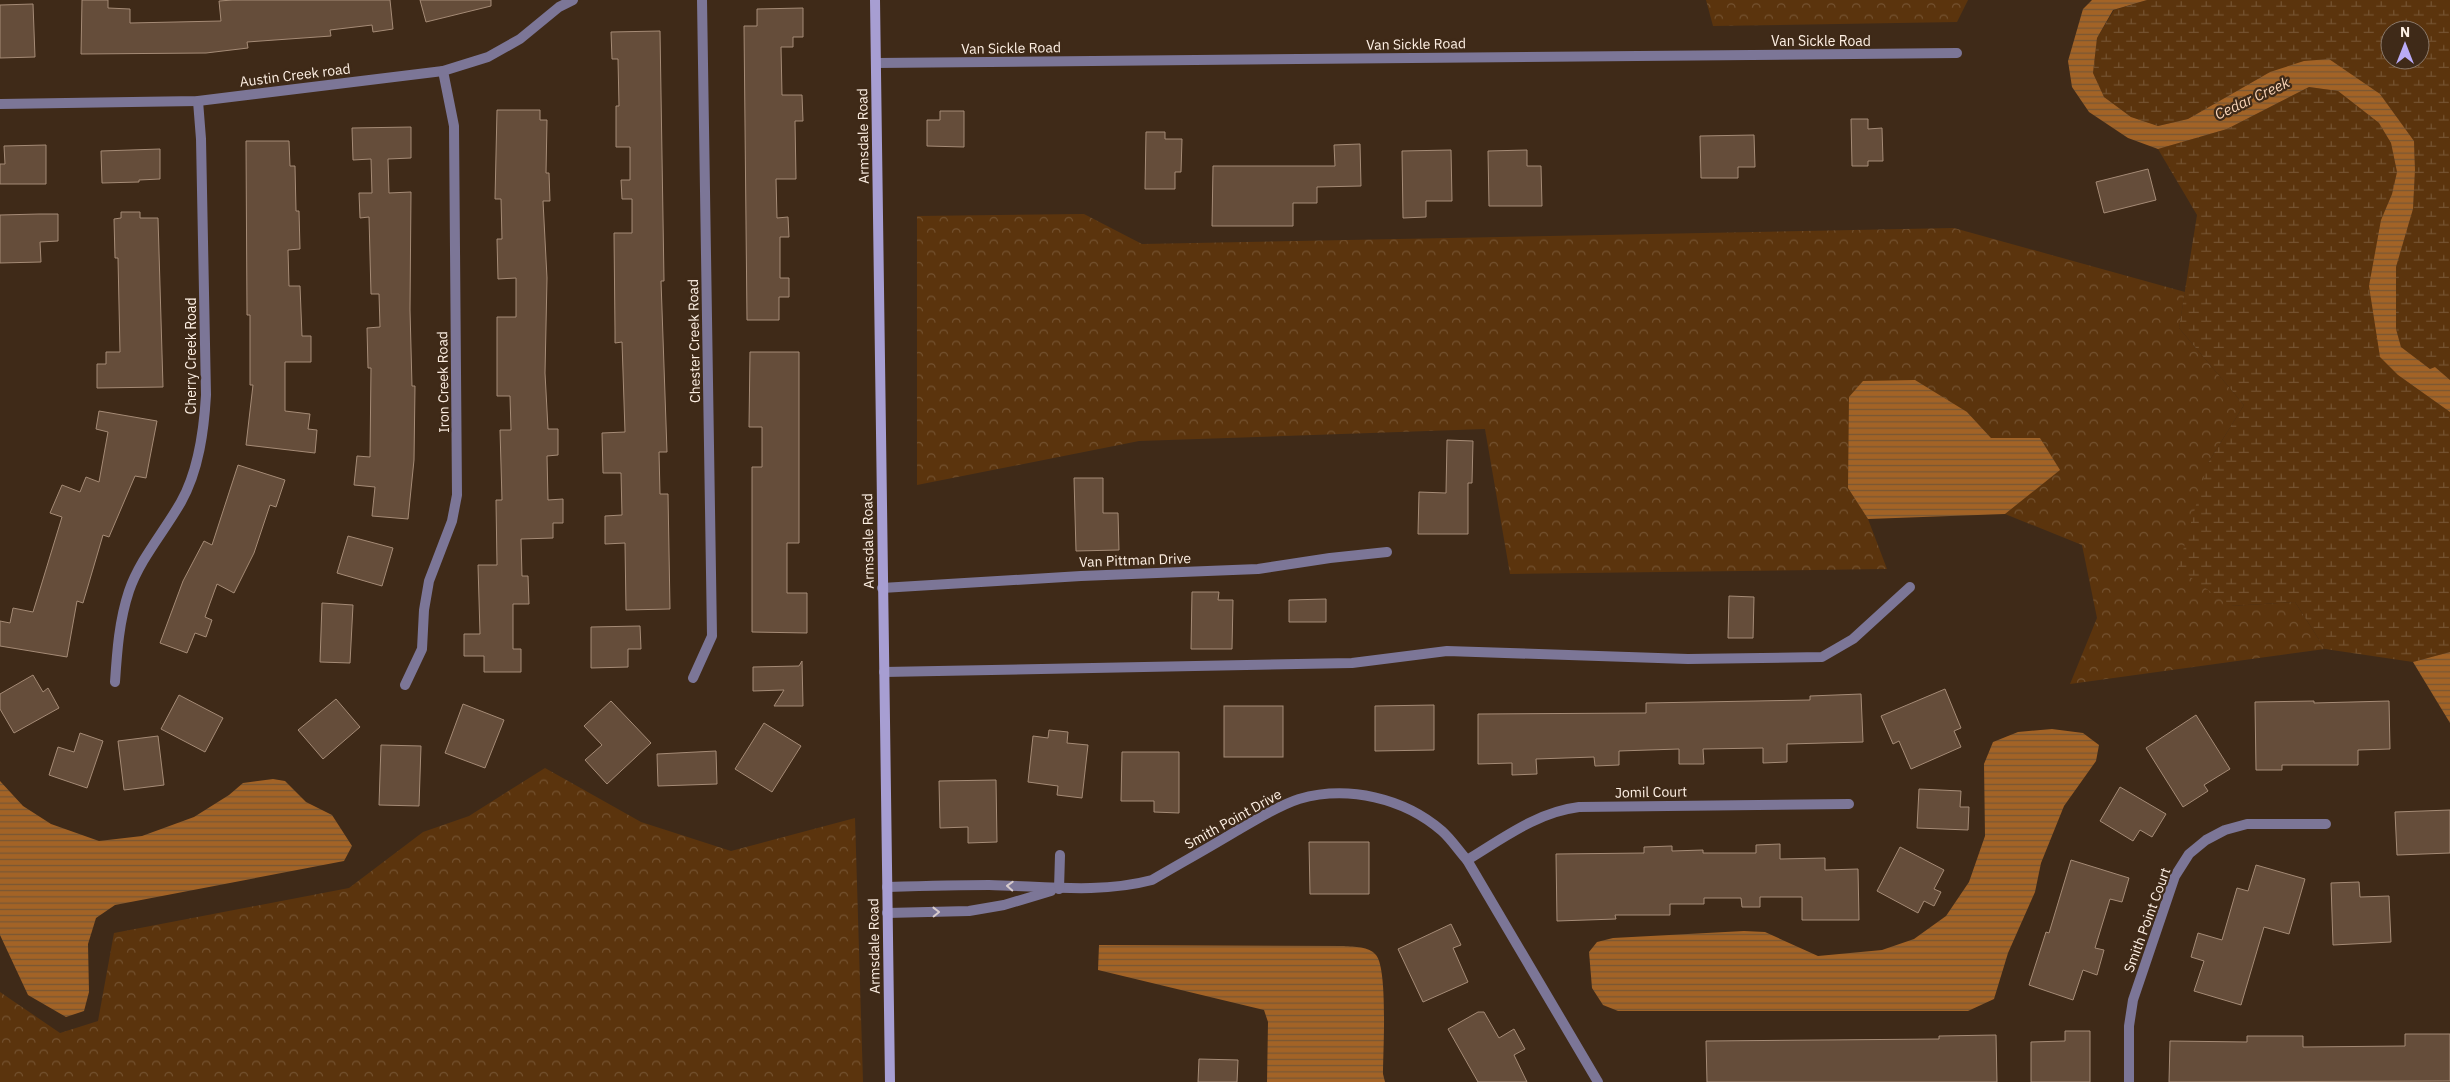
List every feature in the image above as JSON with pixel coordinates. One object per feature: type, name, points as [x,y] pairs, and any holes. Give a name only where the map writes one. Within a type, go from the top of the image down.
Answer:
[{"type":"street","name":"Austin Creek road","points":[[0,104],[198,101],[443,70],[488,57],[520,39],[559,7],[573,0]]},
{"type":"street","name":"Chester Creek Road","points":[[693,678],[712,636],[702,0]]},
{"type":"street","name":"Armsdale Road","points":[[875,0],[890,1082]]},
{"type":"street","name":"Van Sickle Road","points":[[876,63],[1957,53]]},
{"type":"street","name":"Iron Creek Road","points":[[405,685],[422,649],[424,610],[429,581],[452,521],[457,495],[454,126],[443,70]]},
{"type":"street","name":"Cherry Creek Road","points":[[115,682],[118,634],[129,591],[148,552],[182,501],[197,461],[204,428],[206,385],[201,139],[198,101]]},
{"type":"street","name":"Van Pittman Drive","points":[[882,588],[1081,576],[1258,569],[1330,558],[1388,552]]},
{"type":"street","points":[[884,672],[1352,663],[1447,651],[1688,659],[1822,657],[1853,638],[1910,587]]},
{"type":"street","name":"Smith Point Drive","points":[[886,887],[990,885],[1059,888],[1131,886],[1152,880],[1275,809],[1298,799],[1321,794],[1347,793],[1395,802],[1421,816],[1443,832],[1467,860],[1598,1082]]},
{"type":"street","name":"Jomil Court","points":[[1467,860],[1542,816],[1561,809],[1578,807],[1848,804]]},
{"type":"street","name":"Smith Point Court","points":[[2130,1082],[2129,1026],[2133,1000],[2175,876],[2189,854],[2206,840],[2225,830],[2247,824],[2326,824]]},
{"type":"street","points":[[887,913],[969,911],[1004,905],[1059,888],[1060,855]]},
{"type":"green space","points":[[1706,0],[1968,0],[1957,22],[1713,26]]},
{"type":"green space","points":[[2147,0],[2450,0],[2450,380],[2435,367],[2430,369],[2401,347],[2396,329],[2396,267],[2413,209],[2414,141],[2380,94],[2270,72],[2188,119],[2158,126],[2131,117],[2104,97],[2093,73],[2097,38],[2114,10]]},
{"type":"green space","points":[[2309,87],[2338,91],[2379,123],[2391,143],[2397,172],[2392,194],[2381,220],[2398,375],[2450,412],[2450,652],[2413,662],[2325,649],[2295,602],[2230,606],[2178,568],[2208,463],[2244,405],[2179,328],[2197,215],[2158,149],[2227,129]]},
{"type":"green space","points":[[1084,214],[1142,244],[1954,228],[2185,292],[2179,328],[2244,405],[2208,463],[2230,606],[2295,602],[2325,649],[2070,684],[2097,618],[2082,545],[2005,514],[2059,470],[2040,438],[1991,438],[1967,412],[1848,488],[1868,519],[1887,569],[1510,574],[1485,429],[1139,441],[917,485],[917,216]]},
{"type":"green space","points":[[545,768],[641,822],[731,851],[855,818],[863,1082],[0,1082],[0,992],[60,1033],[98,1021],[114,933],[349,888],[423,832],[469,816]]},
{"type":"water","name":"Cedar Creek","points":[[2092,0],[2147,0],[2113,10],[2097,38],[2093,73],[2104,97],[2131,117],[2158,126],[2188,119],[2270,72],[2304,61],[2329,59],[2380,94],[2414,141],[2413,209],[2396,267],[2396,329],[2401,347],[2430,369],[2435,367],[2450,380],[2450,412],[2398,375],[2380,357],[2369,286],[2381,220],[2392,194],[2397,172],[2391,143],[2379,123],[2338,91],[2309,87],[2227,129],[2158,149],[2128,138],[2089,112],[2072,87],[2068,61],[2083,9]]},
{"type":"water","points":[[1915,380],[1967,412],[1991,438],[2040,438],[2060,470],[2005,514],[1868,519],[1848,488],[1849,397],[1863,381]]},
{"type":"water","points":[[2450,652],[2450,723],[2413,662]]},
{"type":"water","points":[[2052,729],[2083,733],[2099,745],[2096,761],[2064,806],[2041,863],[2035,892],[2008,953],[1994,999],[1968,1011],[1618,1011],[1603,1005],[1592,988],[1589,952],[1597,942],[1613,938],[1744,931],[1765,932],[1818,956],[1882,950],[1914,939],[1946,916],[1969,882],[1985,836],[1984,764],[1993,742],[2018,732]]},
{"type":"water","points":[[273,779],[285,781],[306,802],[332,815],[352,846],[344,861],[115,905],[96,918],[88,944],[89,992],[84,1011],[66,1017],[28,995],[0,935],[0,781],[23,806],[51,824],[99,841],[142,836],[194,817],[229,795],[243,783]]},
{"type":"water","points":[[1099,945],[1344,946],[1369,950],[1376,955],[1380,963],[1382,976],[1384,1012],[1383,1074],[1385,1082],[1267,1082],[1268,1022],[1264,1010],[1098,970]]},
{"type":"building","points":[[82,0],[108,0],[108,8],[130,9],[130,23],[221,21],[219,1],[390,0],[393,29],[373,32],[372,25],[330,30],[331,36],[247,42],[248,48],[206,53],[81,54]]},
{"type":"building","points":[[420,0],[491,0],[491,6],[426,22]]},
{"type":"building","points":[[33,4],[35,57],[0,58],[0,5]]},
{"type":"building","points":[[803,8],[803,37],[793,37],[793,47],[781,47],[782,95],[802,95],[803,121],[795,121],[796,179],[776,179],[777,218],[788,217],[789,237],[780,237],[780,278],[789,278],[789,297],[779,297],[779,320],[747,320],[744,26],[757,26],[757,9]]},
{"type":"building","points":[[660,31],[664,281],[661,281],[667,452],[659,452],[660,494],[668,494],[670,609],[626,610],[625,543],[605,544],[605,516],[622,515],[621,473],[603,473],[602,433],[625,432],[622,342],[615,343],[614,233],[632,233],[632,199],[622,199],[621,180],[630,180],[630,147],[616,147],[616,106],[619,106],[618,59],[612,59],[611,32]]},
{"type":"building","points":[[497,110],[540,110],[540,120],[547,120],[546,173],[549,173],[550,201],[543,201],[547,278],[545,373],[548,429],[558,429],[558,455],[547,456],[548,500],[563,499],[563,523],[553,523],[553,538],[521,539],[522,576],[528,576],[529,604],[513,604],[513,649],[521,649],[521,672],[484,672],[484,656],[464,656],[464,634],[480,634],[478,565],[497,565],[496,500],[502,500],[500,430],[511,430],[510,396],[497,396],[497,317],[516,317],[516,278],[498,279],[497,239],[502,239],[501,199],[495,199]]},
{"type":"building","points":[[940,111],[964,111],[964,147],[927,146],[927,120],[940,120]]},
{"type":"building","points":[[1851,119],[1868,119],[1868,129],[1882,128],[1883,161],[1868,161],[1868,166],[1852,166]]},
{"type":"building","points":[[411,127],[411,158],[388,159],[389,193],[411,192],[410,310],[412,386],[415,386],[414,460],[408,519],[372,516],[375,487],[354,485],[357,456],[370,457],[371,368],[368,368],[367,328],[380,327],[379,294],[371,294],[369,217],[360,218],[359,193],[372,193],[371,159],[353,160],[352,128]]},
{"type":"building","points":[[1146,132],[1165,132],[1165,139],[1182,139],[1181,172],[1175,172],[1175,189],[1145,189]]},
{"type":"building","points":[[1754,135],[1755,167],[1738,167],[1738,178],[1701,178],[1700,136]]},
{"type":"building","points":[[246,141],[289,141],[290,166],[295,166],[296,211],[299,211],[300,249],[288,250],[289,286],[300,286],[302,336],[311,336],[311,362],[285,362],[285,411],[310,414],[308,429],[317,430],[315,453],[246,445],[253,385],[250,385],[250,315],[247,315]]},
{"type":"building","points":[[1360,144],[1361,186],[1317,187],[1317,203],[1293,203],[1293,226],[1212,226],[1213,166],[1335,166],[1334,145]]},
{"type":"building","points":[[46,145],[46,184],[0,184],[0,164],[5,164],[4,146]]},
{"type":"building","points":[[160,149],[160,179],[139,180],[139,182],[102,183],[101,151]]},
{"type":"building","points":[[1451,150],[1452,201],[1426,201],[1426,217],[1403,218],[1402,151]]},
{"type":"building","points":[[1527,150],[1527,166],[1541,166],[1542,206],[1489,206],[1488,151]]},
{"type":"building","points":[[2148,169],[2156,200],[2104,213],[2096,182]]},
{"type":"building","points":[[121,212],[140,212],[140,218],[158,218],[163,387],[97,388],[97,364],[106,364],[106,352],[120,352],[118,258],[115,258],[114,219],[121,218]]},
{"type":"building","points":[[58,214],[58,241],[40,242],[41,262],[0,263],[0,215]]},
{"type":"building","points":[[750,352],[799,352],[799,543],[787,543],[787,593],[807,593],[807,633],[752,632],[752,467],[762,467],[762,427],[749,427]]},
{"type":"building","points":[[99,411],[157,421],[146,478],[135,476],[109,537],[103,535],[83,603],[77,601],[67,657],[0,646],[0,621],[10,623],[13,608],[33,612],[62,517],[50,513],[62,485],[80,492],[86,477],[99,482],[108,432],[96,429]]},
{"type":"building","points":[[1447,440],[1473,441],[1472,483],[1468,483],[1468,534],[1418,534],[1419,492],[1446,493]]},
{"type":"building","points":[[238,465],[285,480],[276,507],[270,505],[254,553],[234,593],[217,584],[205,617],[212,620],[206,637],[195,633],[187,653],[160,643],[183,581],[204,541],[212,545]]},
{"type":"building","points":[[1074,478],[1103,478],[1103,513],[1118,513],[1119,550],[1076,551]]},
{"type":"building","points":[[348,536],[393,548],[382,586],[337,573]]},
{"type":"building","points":[[1192,592],[1219,592],[1218,600],[1233,600],[1232,649],[1191,649]]},
{"type":"building","points":[[1729,596],[1754,597],[1753,638],[1728,638]]},
{"type":"building","points":[[1326,599],[1326,622],[1289,622],[1289,600]]},
{"type":"building","points":[[322,603],[353,605],[350,663],[320,662]]},
{"type":"building","points":[[640,626],[641,649],[628,649],[628,667],[591,668],[591,627]]},
{"type":"building","points":[[802,661],[803,706],[774,706],[784,690],[753,691],[753,667],[799,666]]},
{"type":"building","points":[[33,675],[43,692],[48,688],[59,708],[14,733],[0,709],[0,694]]},
{"type":"building","points":[[1945,689],[1961,728],[1954,731],[1961,747],[1911,769],[1899,741],[1893,744],[1881,716]]},
{"type":"building","points":[[1861,694],[1863,742],[1787,744],[1787,762],[1763,763],[1763,748],[1703,749],[1704,764],[1679,764],[1679,749],[1619,751],[1619,765],[1595,766],[1594,757],[1536,759],[1537,774],[1512,775],[1512,763],[1478,764],[1478,714],[1646,713],[1646,703],[1810,700],[1810,696]]},
{"type":"building","points":[[179,695],[223,718],[205,752],[161,729]]},
{"type":"building","points":[[336,699],[360,727],[323,759],[298,730]]},
{"type":"building","points":[[611,701],[651,743],[607,784],[585,760],[602,745],[584,726]]},
{"type":"building","points":[[2314,701],[2314,703],[2389,701],[2390,749],[2358,750],[2358,765],[2282,765],[2282,770],[2256,770],[2255,702]]},
{"type":"building","points":[[463,704],[504,720],[485,768],[445,753]]},
{"type":"building","points":[[1434,705],[1434,750],[1375,751],[1375,706]]},
{"type":"building","points":[[1224,706],[1283,706],[1283,757],[1224,757]]},
{"type":"building","points":[[2196,715],[2230,769],[2204,785],[2208,791],[2183,807],[2146,748]]},
{"type":"building","points":[[764,723],[801,746],[772,792],[735,769]]},
{"type":"building","points":[[1049,730],[1068,732],[1067,743],[1088,745],[1082,798],[1057,795],[1058,786],[1028,782],[1033,736],[1048,738]]},
{"type":"building","points":[[80,733],[103,741],[87,788],[49,775],[58,747],[74,752]]},
{"type":"building","points":[[158,736],[164,785],[124,790],[118,741]]},
{"type":"building","points":[[381,745],[421,746],[419,806],[379,805]]},
{"type":"building","points":[[716,751],[717,784],[658,786],[657,754]]},
{"type":"building","points":[[1122,752],[1179,752],[1179,813],[1154,812],[1154,801],[1121,801]]},
{"type":"building","points":[[996,780],[997,842],[968,843],[968,827],[940,828],[939,781]]},
{"type":"building","points":[[2120,787],[2166,814],[2152,837],[2140,830],[2133,841],[2100,821]]},
{"type":"building","points":[[1919,789],[1961,791],[1960,807],[1969,807],[1968,830],[1917,828]]},
{"type":"building","points":[[2450,810],[2450,853],[2397,855],[2395,812]]},
{"type":"building","points":[[1309,842],[1369,842],[1369,894],[1310,894]]},
{"type":"building","points":[[1780,844],[1780,859],[1825,858],[1825,870],[1858,869],[1859,920],[1802,920],[1802,897],[1760,897],[1760,907],[1742,907],[1741,898],[1704,898],[1704,904],[1670,904],[1670,915],[1615,915],[1616,919],[1557,921],[1556,854],[1644,853],[1644,847],[1672,846],[1672,851],[1703,850],[1703,853],[1756,853],[1756,845]]},
{"type":"building","points":[[1900,847],[1944,870],[1934,889],[1941,892],[1934,906],[1924,901],[1918,913],[1877,891]]},
{"type":"building","points":[[2071,860],[2129,878],[2122,902],[2110,899],[2095,948],[2104,950],[2097,975],[2083,970],[2073,1000],[2029,985],[2046,932],[2049,933]]},
{"type":"building","points":[[2256,865],[2305,879],[2289,934],[2264,927],[2241,1005],[2194,991],[2204,961],[2191,957],[2198,933],[2222,940],[2237,888],[2248,891]]},
{"type":"building","points":[[2359,882],[2360,897],[2389,896],[2391,942],[2333,945],[2331,883]]},
{"type":"building","points":[[1451,924],[1461,945],[1453,948],[1468,982],[1423,1002],[1398,949]]},
{"type":"building","points":[[1478,1012],[1484,1012],[1499,1038],[1514,1029],[1525,1049],[1514,1055],[1527,1082],[1478,1082],[1448,1029]]},
{"type":"building","points":[[2065,1031],[2090,1031],[2090,1082],[2031,1082],[2031,1042],[2065,1041]]},
{"type":"building","points":[[2405,1034],[2450,1034],[2450,1081],[2169,1082],[2170,1041],[2247,1042],[2247,1036],[2303,1036],[2303,1047],[2405,1046]]},
{"type":"building","points":[[1996,1035],[1997,1082],[1707,1082],[1706,1041],[1939,1039],[1939,1036]]},
{"type":"building","points":[[1199,1059],[1238,1060],[1237,1082],[1198,1082]]}]
